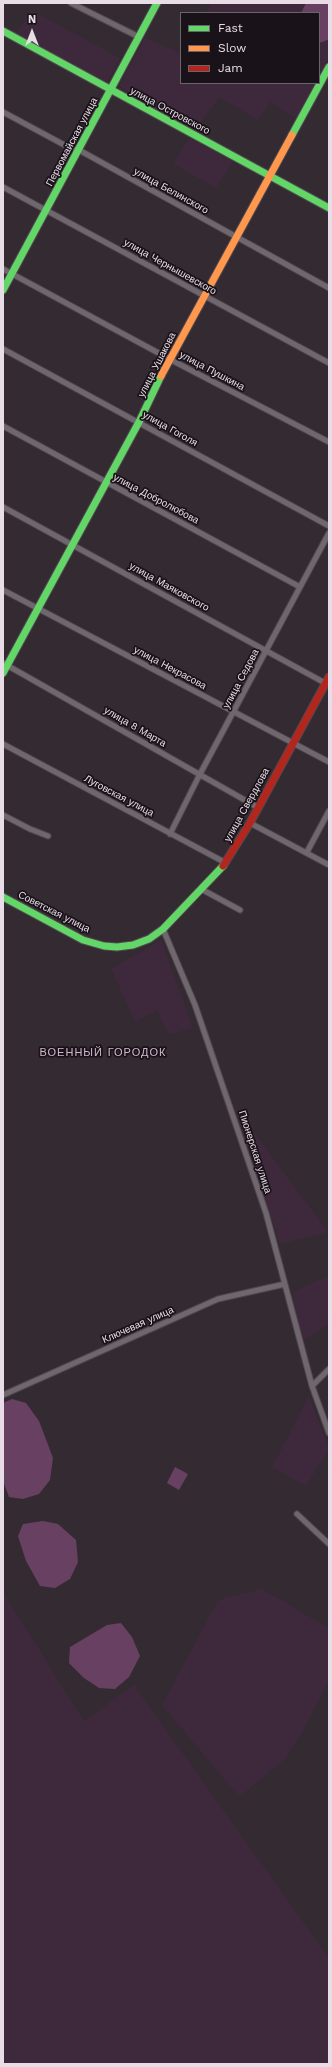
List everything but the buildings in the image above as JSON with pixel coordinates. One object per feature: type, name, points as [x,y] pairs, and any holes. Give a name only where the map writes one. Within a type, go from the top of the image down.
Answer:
[{"type":"street","name":"Первомайская улица","points":[[3,290],[157,3]]},
{"type":"street","points":[[75,4],[139,37]]},
{"type":"street","name":"улица Островского","points":[[3,31],[329,208]]},
{"type":"street","name":"улица Ушакова","points":[[3,673],[5,664],[37,609],[139,422],[170,359],[270,175],[327,76],[329,67]]},
{"type":"street","name":"улица Белинского","points":[[3,112],[70,148],[79,150],[329,288]]},
{"type":"street","name":"улица Чернышевского","points":[[3,187],[329,363]]},
{"type":"street","name":"улица Пушкина","points":[[3,269],[170,359],[329,442]]},
{"type":"street","name":"улица Гоголя","points":[[3,349],[329,526]]},
{"type":"street","name":"улица Добролюбова","points":[[3,426],[300,587]]},
{"type":"street","name":"улица Маяковского","points":[[3,507],[266,651],[327,680]]},
{"type":"street","name":"улица Седова","points":[[170,834],[200,774],[300,587],[328,540],[329,533]]},
{"type":"street","name":"улица Некрасова","points":[[3,590],[329,762]]},
{"type":"street","name":"улица 8 Марта","points":[[5,664],[257,807]]},
{"type":"street","name":"улица Свердлова","points":[[163,929],[202,890],[226,863],[250,823],[257,807],[327,680]]},
{"type":"street","name":"Луговская улица","points":[[3,744],[226,863]]},
{"type":"street","points":[[307,852],[329,811]]},
{"type":"street","points":[[3,815],[30,829],[48,836]]},
{"type":"street","points":[[250,823],[329,864]]},
{"type":"street","points":[[202,890],[240,910]]},
{"type":"street","name":"Советская улица","points":[[3,897],[83,940],[104,946],[117,947],[133,945],[148,939],[163,929]]},
{"type":"street","name":"Пионерская улица","points":[[163,929],[195,1005],[266,1213],[312,1386],[329,1433]]},
{"type":"street","name":"Ключевая улица","points":[[3,1395],[218,1299],[284,1284]]},
{"type":"street","points":[[312,1386],[329,1369]]},
{"type":"street","points":[[297,1514],[329,1544]]},
{"type":"shaded area","points":[[212,3],[329,3],[329,57],[320,74],[320,12],[207,12]]},
{"type":"shaded area","points":[[306,3],[329,3],[329,39],[320,43],[320,12],[302,12]]},
{"type":"shaded area","points":[[31,10],[120,58],[107,83],[16,34]]},
{"type":"shaded area","points":[[145,37],[180,54],[180,84],[314,84],[296,118],[270,102],[258,120],[219,97],[196,129],[119,86]]},
{"type":"shaded area","points":[[189,138],[233,162],[216,188],[173,164]]},
{"type":"shaded area","points":[[161,940],[193,1028],[169,1035],[157,1010],[135,1022],[111,969]]},
{"type":"shaded area","points":[[235,1107],[328,1232],[280,1244]]},
{"type":"shaded area","points":[[329,1276],[329,1324],[302,1341],[292,1292]]},
{"type":"shaded area","points":[[309,1396],[329,1449],[306,1486],[272,1467]]},
{"type":"shaded area","points":[[12,1399],[26,1403],[39,1421],[53,1458],[50,1480],[39,1494],[23,1499],[9,1497],[3,1481],[3,1403]]},
{"type":"shaded area","points":[[175,1467],[188,1474],[179,1490],[167,1483]]},
{"type":"shaded area","points":[[43,1521],[58,1524],[76,1540],[78,1562],[70,1579],[55,1588],[40,1586],[26,1561],[18,1536],[23,1524]]},
{"type":"shaded area","points":[[262,1589],[329,1628],[329,1680],[302,1733],[284,1760],[239,1797],[162,1705],[218,1600]]},
{"type":"shaded area","points":[[3,1592],[84,1721],[134,1685],[329,1958],[329,2064],[3,2064]]},
{"type":"shaded area","points":[[121,1623],[132,1637],[140,1656],[129,1677],[115,1689],[99,1688],[84,1678],[69,1663],[70,1647],[107,1625]]},
{"type":"traffic: fast","points":[[3,290],[157,3]]},
{"type":"traffic: fast","points":[[3,31],[329,208]]},
{"type":"traffic: fast","points":[[320,84],[329,67]]},
{"type":"traffic: fast","points":[[292,135],[320,84]]},
{"type":"traffic: fast","points":[[3,673],[139,422],[161,376]]},
{"type":"traffic: fast","points":[[3,897],[83,940],[104,946],[117,947],[133,945],[149,939],[163,929],[223,866]]},
{"type":"traffic: slow","points":[[161,376],[292,135]]},
{"type":"traffic: jam","points":[[223,866],[250,823],[329,677]]},
{"type":"district","name":"ВОЕННЫЙ ГОРОДОК","points":[[103,1053]]}]
